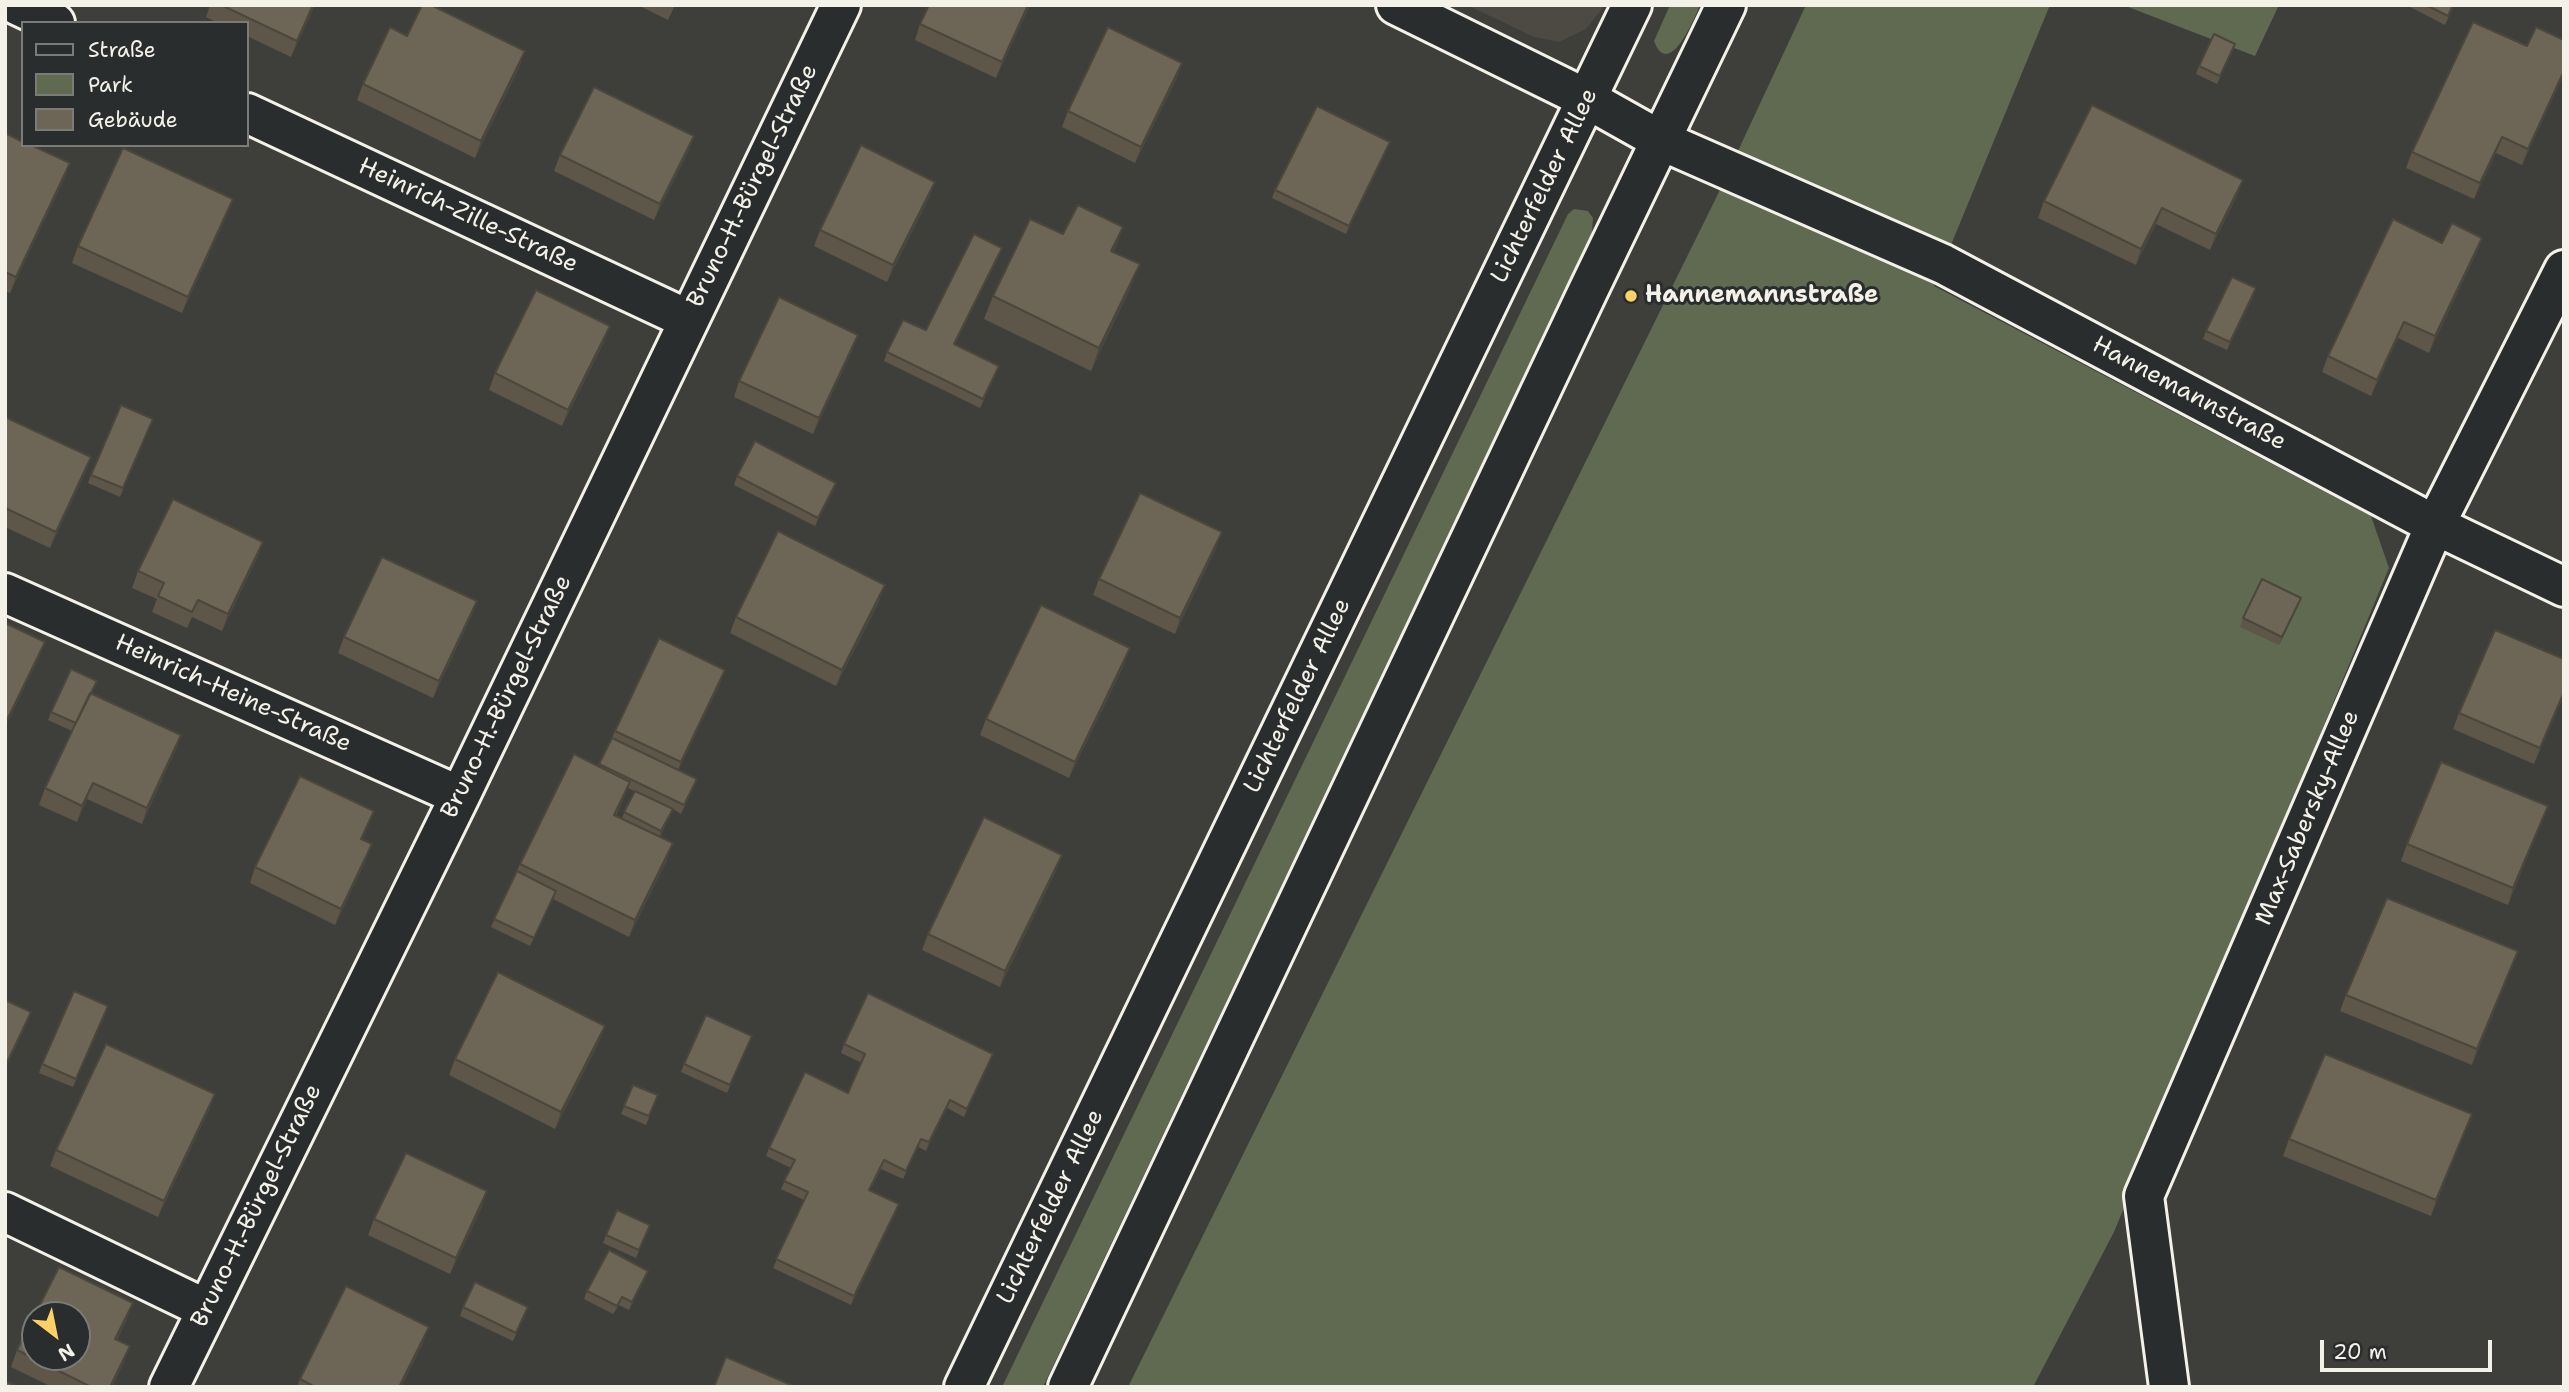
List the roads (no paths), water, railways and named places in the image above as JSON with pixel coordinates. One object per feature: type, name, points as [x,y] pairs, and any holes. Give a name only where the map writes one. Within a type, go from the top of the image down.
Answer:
[{"type":"street","points":[[17,5],[51,21]]},
{"type":"street","name":"Bruno-H.-Bürgel-Straße","points":[[169,1387],[460,796],[841,5]]},
{"type":"street","name":"Hannemannstraße","points":[[1395,5],[1587,99],[1660,140],[1943,264],[2435,525],[2564,587]]},
{"type":"street","name":"Lichterfelder Allee","points":[[964,1387],[1632,5]]},
{"type":"street","points":[[1068,1387],[1726,5]]},
{"type":"street","name":"Heinrich-Zille-Straße","points":[[248,113],[689,320]]},
{"type":"street","name":"Max-Sabersky-Allee","points":[[2169,1387],[2144,1196],[2435,525],[2564,270]]},
{"type":"street","name":"Heinrich-Heine-Straße","points":[[5,593],[460,796]]},
{"type":"street","points":[[5,1212],[206,1309]]},
{"type":"place","name":"Hannemannstraße","points":[[1631,296]]}]
